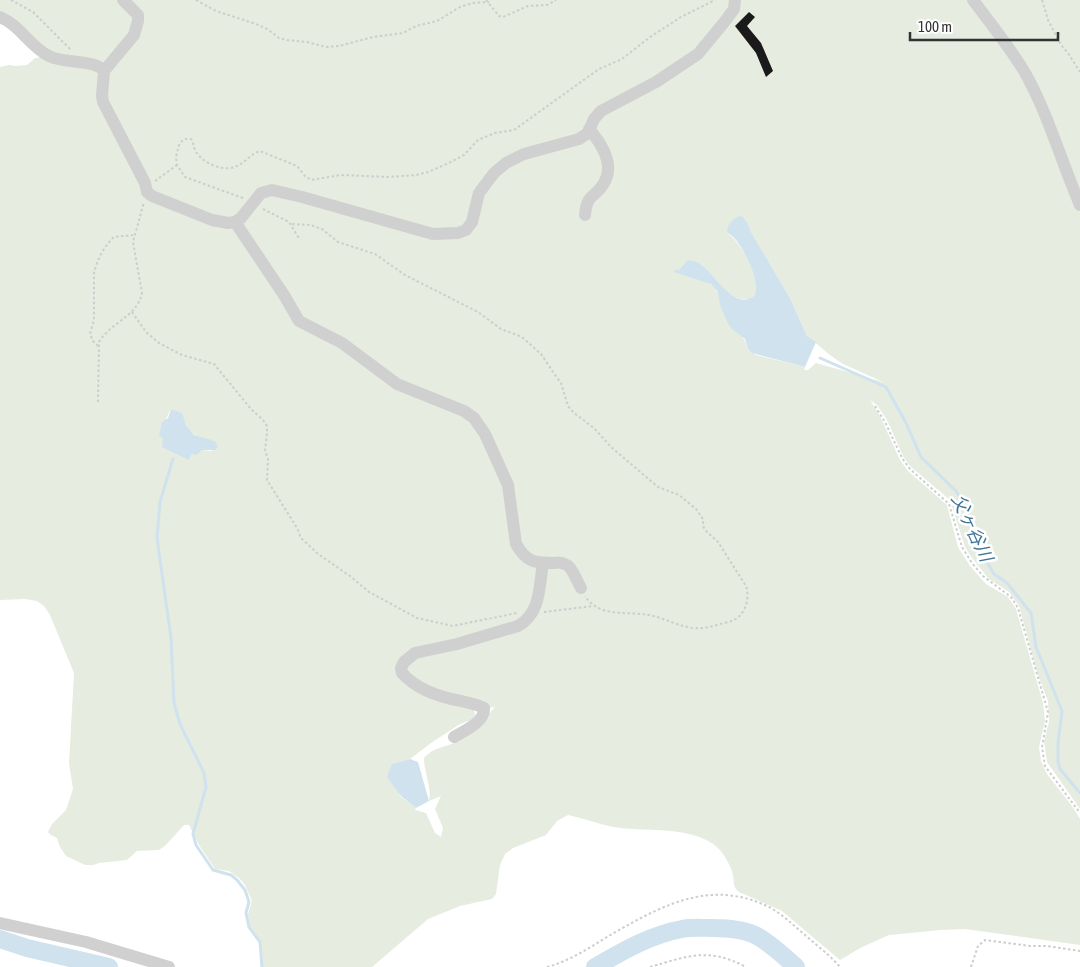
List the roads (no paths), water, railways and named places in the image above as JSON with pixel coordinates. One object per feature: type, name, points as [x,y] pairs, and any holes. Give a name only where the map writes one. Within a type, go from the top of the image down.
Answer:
[{"type":"street","points":[[123,0],[138,15],[137,28],[104,71],[103,102],[145,183],[147,192],[152,196],[212,220],[228,223],[236,222],[241,218],[261,193],[266,191],[282,192],[433,234],[458,233],[466,230],[472,222],[480,194],[494,173],[506,164],[524,154],[579,139],[588,132],[594,119],[601,111],[656,82],[698,54],[734,9],[735,0]]},
{"type":"street","points":[[973,0],[1024,71],[1038,99],[1080,205]]},
{"type":"street","points":[[0,17],[15,26],[48,56],[60,60],[96,64],[104,71]]},
{"type":"street","points":[[585,216],[586,204],[604,183],[608,170],[600,143],[590,129]]},
{"type":"street","points":[[236,222],[299,321],[342,343],[397,384],[464,411],[479,424],[496,456],[508,485],[516,544],[525,558],[533,562],[559,562],[566,564],[581,588]]},
{"type":"street","points":[[454,737],[475,724],[482,717],[484,708],[437,696],[424,690],[402,672],[401,668],[404,662],[415,653],[457,644],[518,626],[533,612],[538,598],[543,563]]},
{"type":"street","points":[[0,922],[86,942],[169,967]]},
{"type":"water","points":[[742,216],[790,298],[807,336],[816,342],[805,367],[752,353],[748,349],[745,339],[732,329],[728,323],[721,308],[717,291],[711,284],[674,272],[679,270],[688,260],[694,261],[703,266],[733,296],[747,299],[754,296],[756,283],[748,259],[740,245],[727,231],[732,221]]},
{"type":"water","points":[[171,409],[182,413],[186,425],[194,435],[215,441],[218,447],[215,450],[202,450],[197,455],[192,454],[189,460],[162,447],[163,438],[159,436],[162,422],[168,418]]},
{"type":"water","points":[[410,759],[418,762],[429,801],[416,808],[401,796],[387,777],[392,764]]},
{"type":"waterway","name":"父ヶ谷川","points":[[820,358],[886,387],[906,423],[921,457],[956,491],[964,504],[979,549],[994,574],[1007,583],[1031,613],[1036,647],[1062,711],[1058,762],[1060,769],[1080,793]]},
{"type":"waterway","points":[[173,459],[160,502],[157,538],[171,638],[174,703],[180,724],[204,773],[206,787],[193,834],[196,845],[213,870],[231,875],[245,890],[249,902],[246,913],[249,927],[260,942],[262,967]]},
{"type":"waterway","points":[[595,967],[648,939],[685,928],[741,930],[762,939],[796,967]]},
{"type":"waterway","points":[[0,939],[27,948],[109,967]]}]
